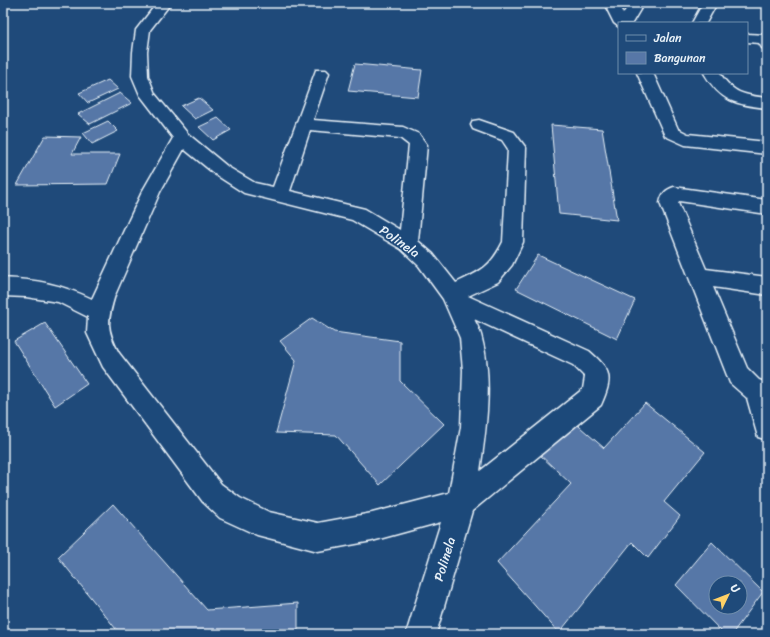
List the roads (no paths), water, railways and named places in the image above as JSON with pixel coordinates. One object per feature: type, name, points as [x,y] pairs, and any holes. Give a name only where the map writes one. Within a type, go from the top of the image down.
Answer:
[{"type":"street","name":"Polinela","points":[[164,3],[143,30],[140,76],[148,95],[182,138],[222,171],[250,188],[358,214],[408,244],[426,260],[454,297],[471,338],[475,370],[474,427],[461,503],[421,634]]},
{"type":"street","points":[[611,3],[620,22]]},
{"type":"street","points":[[626,22],[637,3]]},
{"type":"street","points":[[700,22],[710,3]]},
{"type":"street","points":[[748,38],[766,40]]},
{"type":"street","points":[[279,196],[321,74]]},
{"type":"street","points":[[644,74],[671,132],[676,136],[685,139],[767,148]]},
{"type":"street","points":[[713,74],[728,95],[741,99],[767,103]]},
{"type":"street","points":[[303,124],[403,133],[413,138],[418,145],[408,244]]},
{"type":"street","points":[[454,297],[491,276],[505,259],[513,242],[517,148],[508,136],[479,125]]},
{"type":"street","points":[[182,138],[151,192],[104,295],[99,312],[98,333],[111,360],[212,493],[230,508],[267,525],[318,537],[372,527],[461,503],[592,397],[598,379],[591,366],[581,358],[454,297]]},
{"type":"street","points":[[767,207],[674,194],[670,198],[669,203],[738,375],[747,385],[762,394],[767,428]]},
{"type":"street","points":[[697,276],[767,286]]},
{"type":"street","points":[[3,287],[26,288],[61,294],[99,312]]}]
